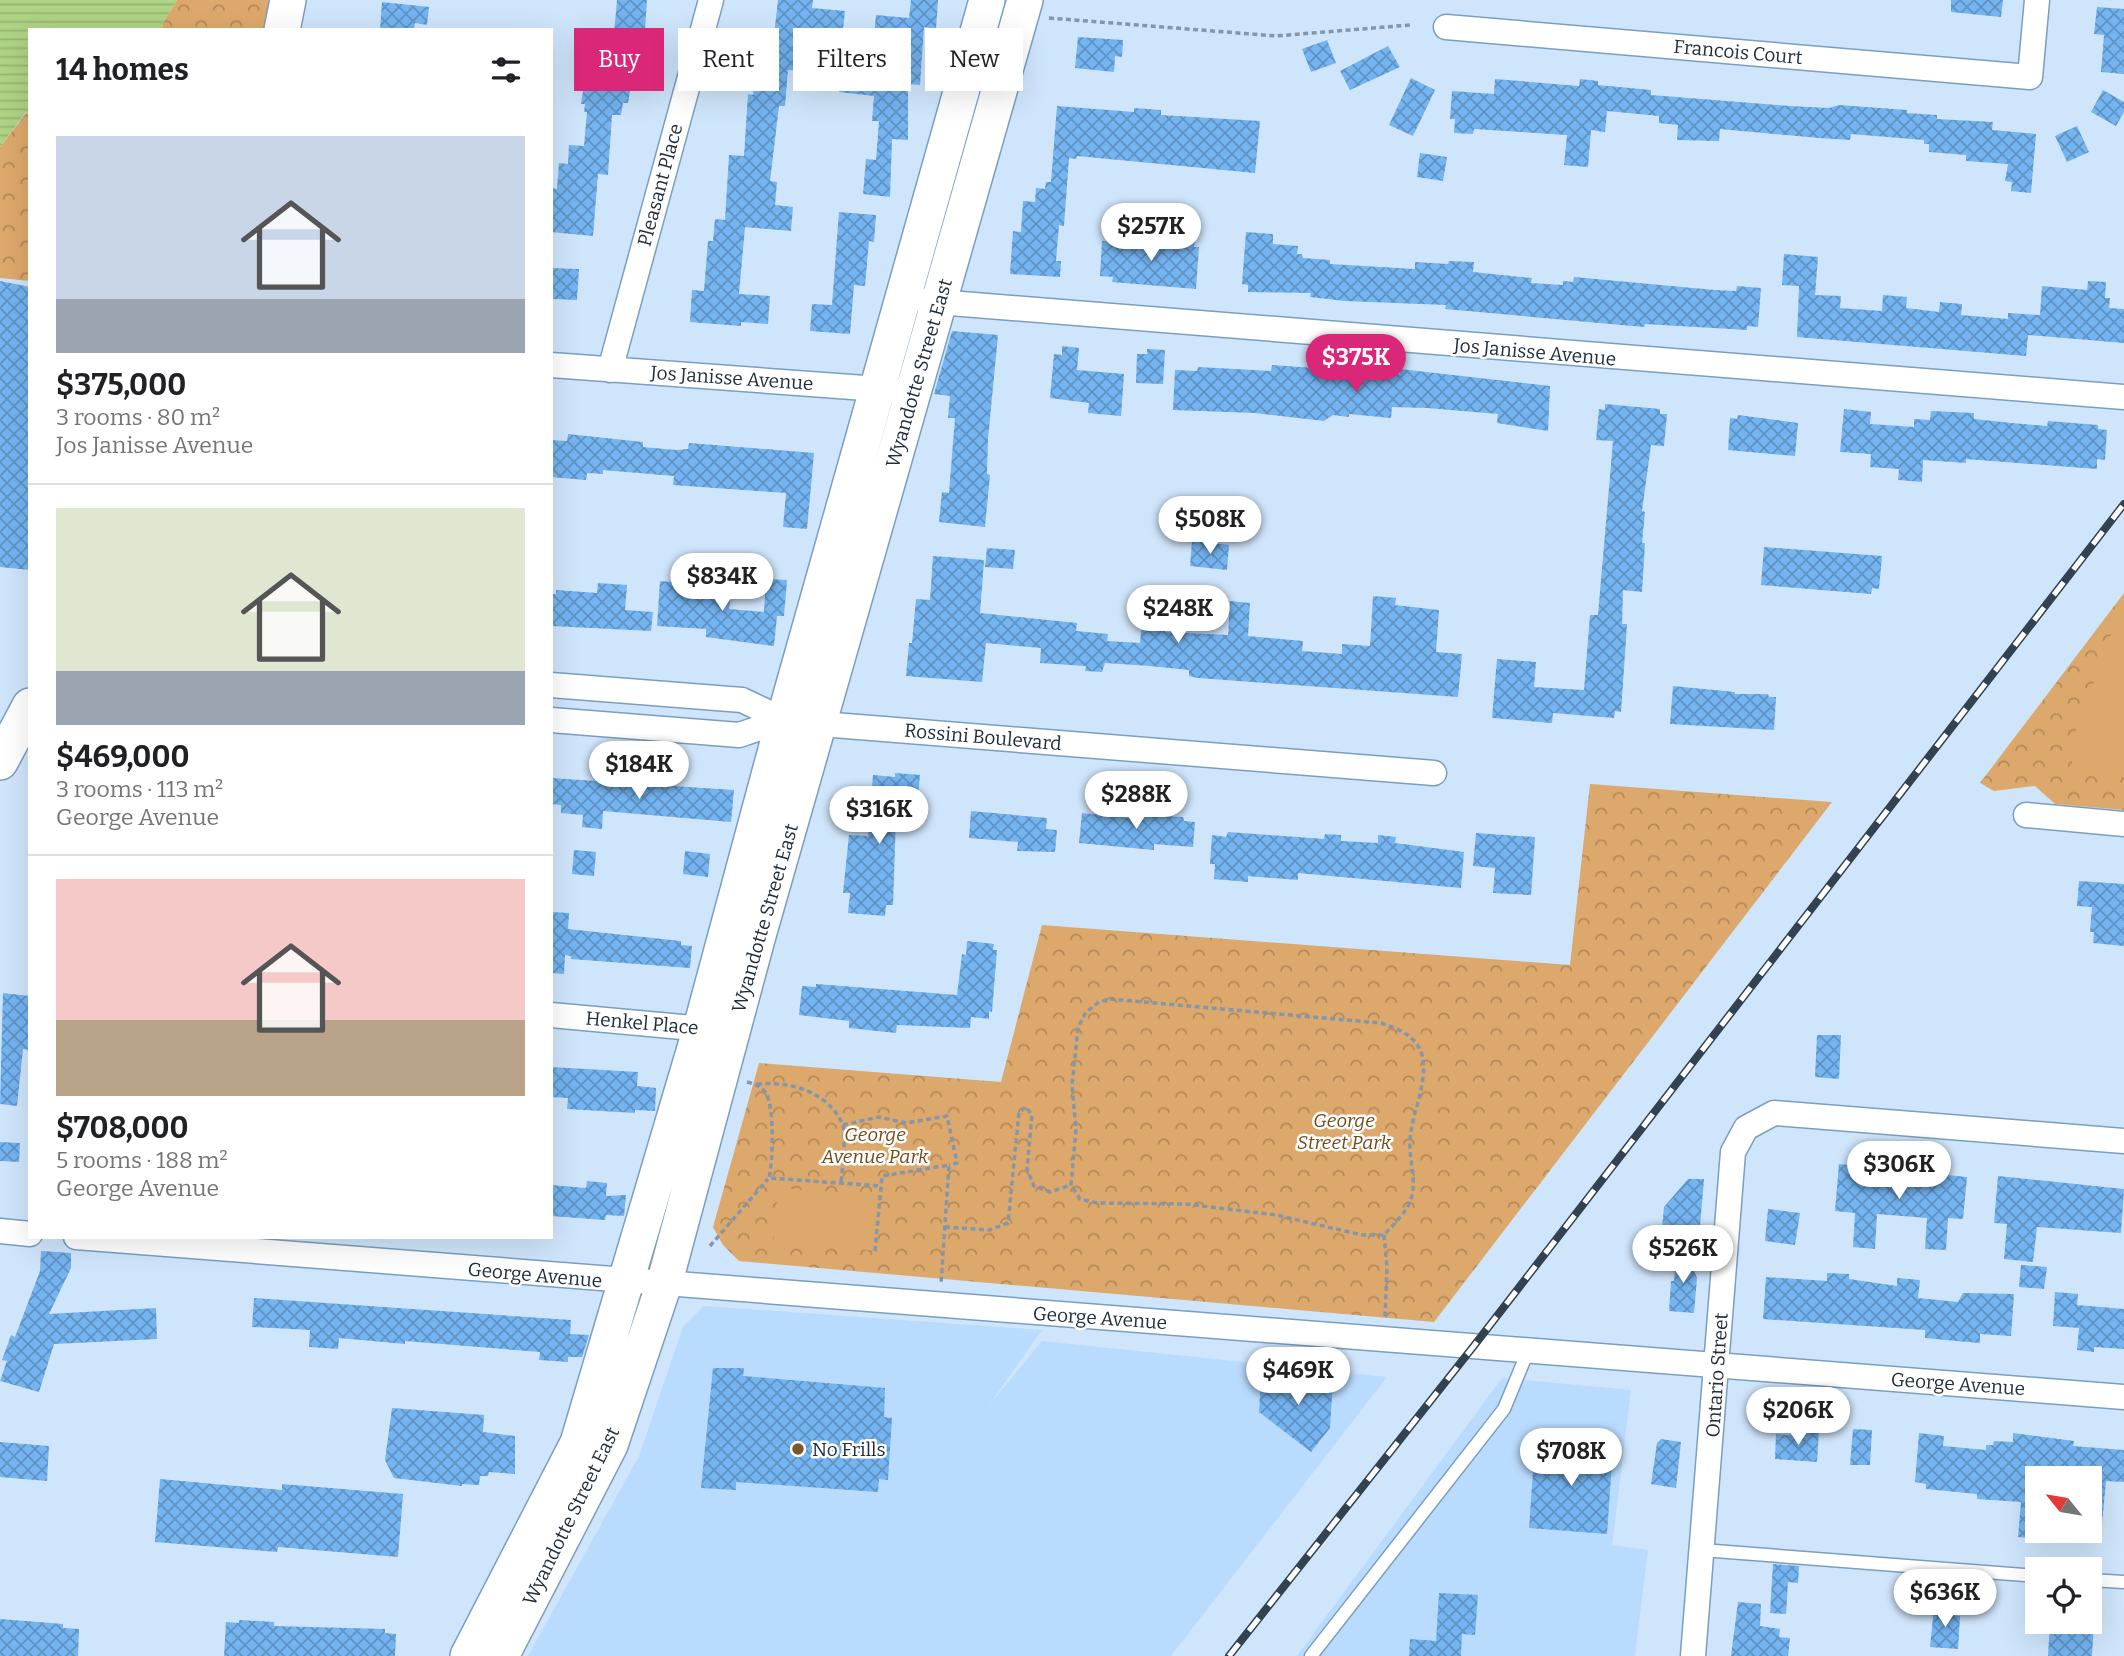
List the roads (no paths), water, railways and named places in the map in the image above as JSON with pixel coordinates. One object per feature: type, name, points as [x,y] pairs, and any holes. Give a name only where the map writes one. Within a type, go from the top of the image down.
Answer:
[{"type":"main road","points":[[282,28],[288,0]]},
{"type":"main road","name":"Wyandotte Street East","points":[[501,1656],[610,1445],[665,1281],[784,720],[987,0]]},
{"type":"main road","name":"Wyandotte Street East","points":[[468,1656],[578,1443],[627,1283],[717,1030],[757,939],[821,724],[912,392],[1036,9]]},
{"type":"main road","points":[[0,762],[28,710]]},
{"type":"street","name":"Pleasant Place","points":[[610,370],[711,0]]},
{"type":"street","name":"Francois Court","points":[[1446,27],[2029,77],[2037,0]]},
{"type":"street","name":"Jos Janisse Avenue","points":[[904,299],[2124,397]]},
{"type":"street","name":"Jos Janisse Avenue","points":[[553,365],[912,392]]},
{"type":"street","name":"Rossini Boulevard","points":[[553,685],[742,700],[784,720],[821,724],[1434,773]]},
{"type":"street","name":"Rossini Boulevard","points":[[553,720],[739,735],[784,720]]},
{"type":"street","points":[[2026,816],[2124,824]]},
{"type":"street","name":"Henkel Place","points":[[553,1015],[717,1030]]},
{"type":"street","name":"Ontario Street","points":[[1693,1656],[1733,1152],[1746,1128],[1774,1113],[2124,1141]]},
{"type":"street","points":[[0,1231],[28,1234]]},
{"type":"street","name":"George Avenue","points":[[125,1239],[627,1283],[665,1281],[2124,1397]]},
{"type":"lane","points":[[1311,1656],[1504,1409],[1528,1351]]},
{"type":"lane","points":[[1702,1550],[2025,1575]]},
{"type":"lane","points":[[2102,1581],[2124,1583]]},
{"type":"railway","points":[[1229,1656],[1473,1347],[2124,504]]},
{"type":"place","name":"No Frills","points":[[798,1449]]},
{"type":"park label","name":"George Street Park","points":[[1344,1131]]},
{"type":"park label","name":"George Avenue Park","points":[[875,1145]]}]
